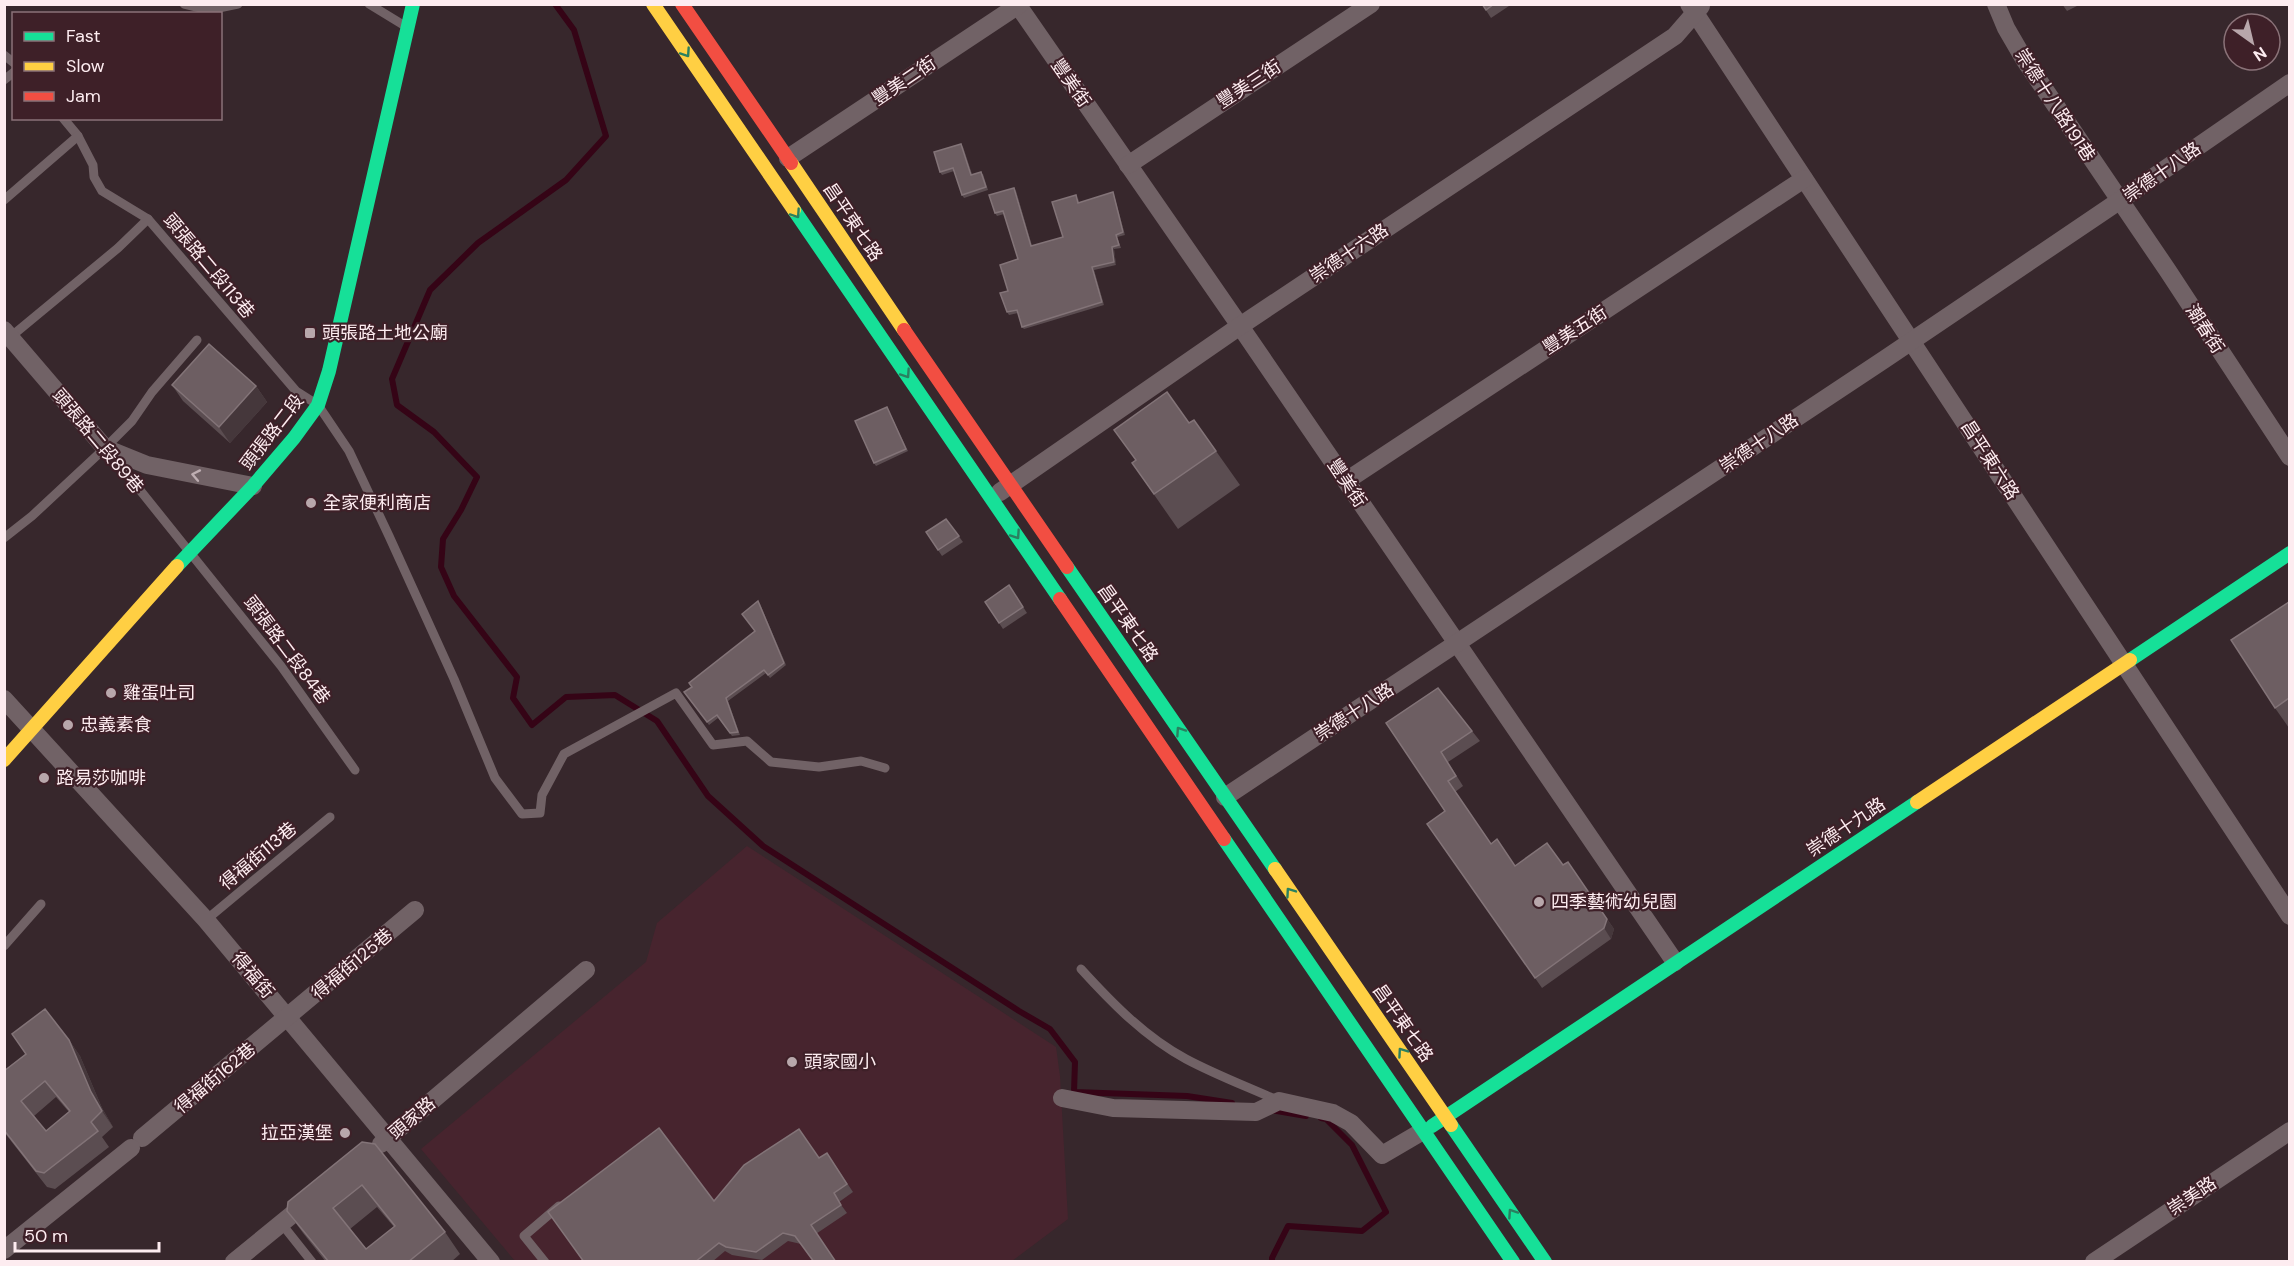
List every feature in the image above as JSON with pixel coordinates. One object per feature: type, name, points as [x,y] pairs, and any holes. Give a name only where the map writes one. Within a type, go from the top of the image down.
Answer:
[{"type":"street","name":"頭張路二段","points":[[4,760],[189,553],[253,486],[318,405],[329,371],[413,4]]},
{"type":"street","points":[[653,4],[1513,1262]]},
{"type":"street","name":"昌平東七路","points":[[682,4],[1009,486],[1131,658],[1545,1262]]},
{"type":"street","name":"豐美三街","points":[[1128,165],[1371,4]]},
{"type":"street","name":"崇德十八路191巷","points":[[1996,4],[2006,28],[2024,59],[2119,201]]},
{"type":"street","name":"豐美二街","points":[[788,158],[1018,5]]},
{"type":"street","name":"豐美街","points":[[1018,5],[1675,962]]},
{"type":"street","name":"崇德十六路","points":[[991,498],[1240,326],[1675,36],[1696,8]]},
{"type":"street","name":"昌平東六路","points":[[1696,8],[1804,179],[2289,916]]},
{"type":"street","name":"崇德十八路","points":[[1225,797],[1912,341],[2289,83]]},
{"type":"street","name":"豐美五街","points":[[1346,481],[1804,179]]},
{"type":"street","name":"潮春街","points":[[2119,201],[2289,457]]},
{"type":"street","name":"頭張路二段89巷","points":[[6,336],[105,448]]},
{"type":"street","points":[[105,448],[147,465],[253,486]]},
{"type":"street","name":"崇德十九路","points":[[1423,1131],[2289,554]]},
{"type":"street","name":"得福街","points":[[4,699],[206,920],[491,1262]]},
{"type":"street","name":"得福街125巷","points":[[288,1017],[415,909]]},
{"type":"street","name":"頭家路","points":[[371,1152],[586,969]]},
{"type":"street","name":"得福街162巷","points":[[4,1250],[288,1017]]},
{"type":"street","points":[[1062,1098],[1113,1108],[1256,1112],[1279,1101],[1334,1113],[1351,1124],[1382,1155],[1423,1131]]},
{"type":"street","name":"崇美路","points":[[2094,1262],[2289,1131]]},
{"type":"street","points":[[234,1262],[326,1187]]},
{"type":"lane","points":[[184,4],[209,10],[238,4]]},
{"type":"lane","points":[[369,4],[407,27]]},
{"type":"lane","name":"頭張路二段113巷","points":[[65,120],[78,136],[93,165],[94,177],[102,191],[148,219],[296,391],[318,405]]},
{"type":"lane","points":[[4,200],[78,136]]},
{"type":"lane","points":[[6,336],[118,248],[148,219]]},
{"type":"lane","points":[[4,538],[32,516],[132,421],[152,392],[197,340]]},
{"type":"lane","points":[[318,405],[348,451],[389,536],[495,778],[522,814],[540,813],[542,795],[564,754],[676,693],[713,745],[747,741],[771,762],[819,767],[861,761],[885,768]]},
{"type":"lane","name":"頭張路二段89巷","points":[[105,448],[189,553]]},
{"type":"lane","name":"頭張路二段84巷","points":[[189,553],[281,666],[355,770]]},
{"type":"lane","name":"得福街113巷","points":[[206,920],[330,817]]},
{"type":"lane","points":[[4,946],[41,904]]},
{"type":"lane","points":[[1081,969],[1138,1027],[1185,1059],[1279,1101]]},
{"type":"lane","points":[[545,1262],[524,1236],[563,1203]]},
{"type":"lane","points":[[281,1223],[312,1262]]},
{"type":"shaded area","name":"頭家國小","points":[[747,846],[1056,1047],[1060,1076],[1068,1219],[1012,1261],[515,1261],[421,1149],[646,962],[657,923]]},
{"type":"building","points":[[1482,4],[1494,4],[1486,10]]},
{"type":"building","points":[[961,144],[971,175],[981,172],[986,187],[962,195],[953,168],[940,172],[934,152]]},
{"type":"building","points":[[1014,188],[1031,246],[1063,237],[1052,202],[1076,195],[1078,203],[1113,192],[1123,232],[1116,235],[1119,245],[1112,247],[1114,262],[1092,267],[1102,302],[1022,327],[1017,310],[1007,312],[1000,293],[1008,291],[1000,265],[1018,259],[1003,211],[995,213],[989,195]]},
{"type":"building","points":[[209,344],[256,386],[219,427],[172,385]]},
{"type":"building","points":[[1167,392],[1189,423],[1194,420],[1216,451],[1154,494],[1132,463],[1136,460],[1114,430]]},
{"type":"building","points":[[887,407],[906,449],[874,463],[855,421]]},
{"type":"building","points":[[946,519],[959,536],[938,550],[926,532]]},
{"type":"building","points":[[1009,585],[1023,607],[999,623],[985,602]]},
{"type":"building","points":[[758,601],[784,663],[768,675],[764,670],[726,698],[738,732],[730,733],[717,715],[707,722],[684,692],[692,687],[689,683],[755,631],[742,614]]},
{"type":"building","points":[[2289,602],[2289,698],[2275,708],[2231,640]]},
{"type":"building","name":"四季藝術幼兒園","points":[[1438,688],[1472,731],[1441,752],[1456,776],[1448,781],[1491,844],[1497,839],[1515,866],[1547,843],[1563,865],[1568,862],[1607,919],[1604,928],[1535,978],[1427,824],[1445,811],[1386,723]]},
{"type":"building","points":[[45,1009],[69,1040],[91,1092],[102,1111],[91,1122],[98,1131],[44,1173],[36,1171],[4,1130],[4,1071],[26,1054],[12,1034]],"holes":[[[45,1081],[70,1111],[46,1131],[21,1101]]]},
{"type":"building","points":[[659,1128],[714,1201],[744,1165],[799,1129],[819,1158],[827,1153],[847,1184],[834,1193],[841,1205],[811,1225],[836,1262],[814,1262],[795,1236],[783,1233],[756,1252],[726,1247],[719,1243],[695,1262],[584,1262],[548,1212]]},
{"type":"building","points":[[362,1142],[375,1144],[445,1232],[408,1262],[329,1262],[287,1211],[288,1202]],"holes":[[[362,1185],[395,1226],[366,1249],[333,1208]]]},
{"type":"waterway","points":[[555,4],[574,30],[606,136],[566,180],[478,243],[430,290],[392,379],[397,405],[434,432],[477,477],[461,510],[443,539],[441,567],[454,596],[517,677],[513,698],[532,725],[566,697],[615,695],[657,721],[708,796],[763,846],[1050,1029],[1075,1062],[1074,1092],[1187,1096],[1232,1103]]},
{"type":"waterway","points":[[1271,1110],[1306,1116]]},
{"type":"waterway","points":[[1272,1262],[1288,1226],[1362,1231],[1386,1212],[1352,1145],[1326,1119],[1321,1118]]},
{"type":"traffic: fast","points":[[177,566],[253,486],[294,438],[318,405],[329,371],[413,4]]},
{"type":"traffic: fast","points":[[794,210],[1060,599]]},
{"type":"traffic: fast","points":[[2130,660],[2290,553]]},
{"type":"traffic: fast","points":[[1067,567],[1275,869]]},
{"type":"traffic: fast","points":[[1432,1126],[1917,802]]},
{"type":"traffic: fast","points":[[1224,839],[1513,1262]]},
{"type":"traffic: fast","points":[[1451,1125],[1545,1262]]},
{"type":"traffic: slow","points":[[653,4],[794,210]]},
{"type":"traffic: slow","points":[[791,163],[904,330]]},
{"type":"traffic: slow","points":[[4,760],[177,566]]},
{"type":"traffic: slow","points":[[1917,802],[2130,660]]},
{"type":"traffic: slow","points":[[1275,869],[1451,1125]]},
{"type":"traffic: jam","points":[[682,4],[791,163]]},
{"type":"traffic: jam","points":[[904,330],[1067,567]]},
{"type":"traffic: jam","points":[[1060,599],[1224,839]]},
{"type":"place","name":"頭張路土地公廟","points":[[310,333]]},
{"type":"place","name":"全家便利商店","points":[[311,503]]},
{"type":"place","name":"雞蛋吐司","points":[[111,693]]},
{"type":"place","name":"忠義素食","points":[[68,725]]},
{"type":"place","name":"路易莎咖啡","points":[[44,778]]},
{"type":"place","name":"四季藝術幼兒園","points":[[1539,902]]},
{"type":"place","name":"頭家國小","points":[[792,1062]]},
{"type":"place","name":"拉亞漢堡","points":[[345,1133]]}]
